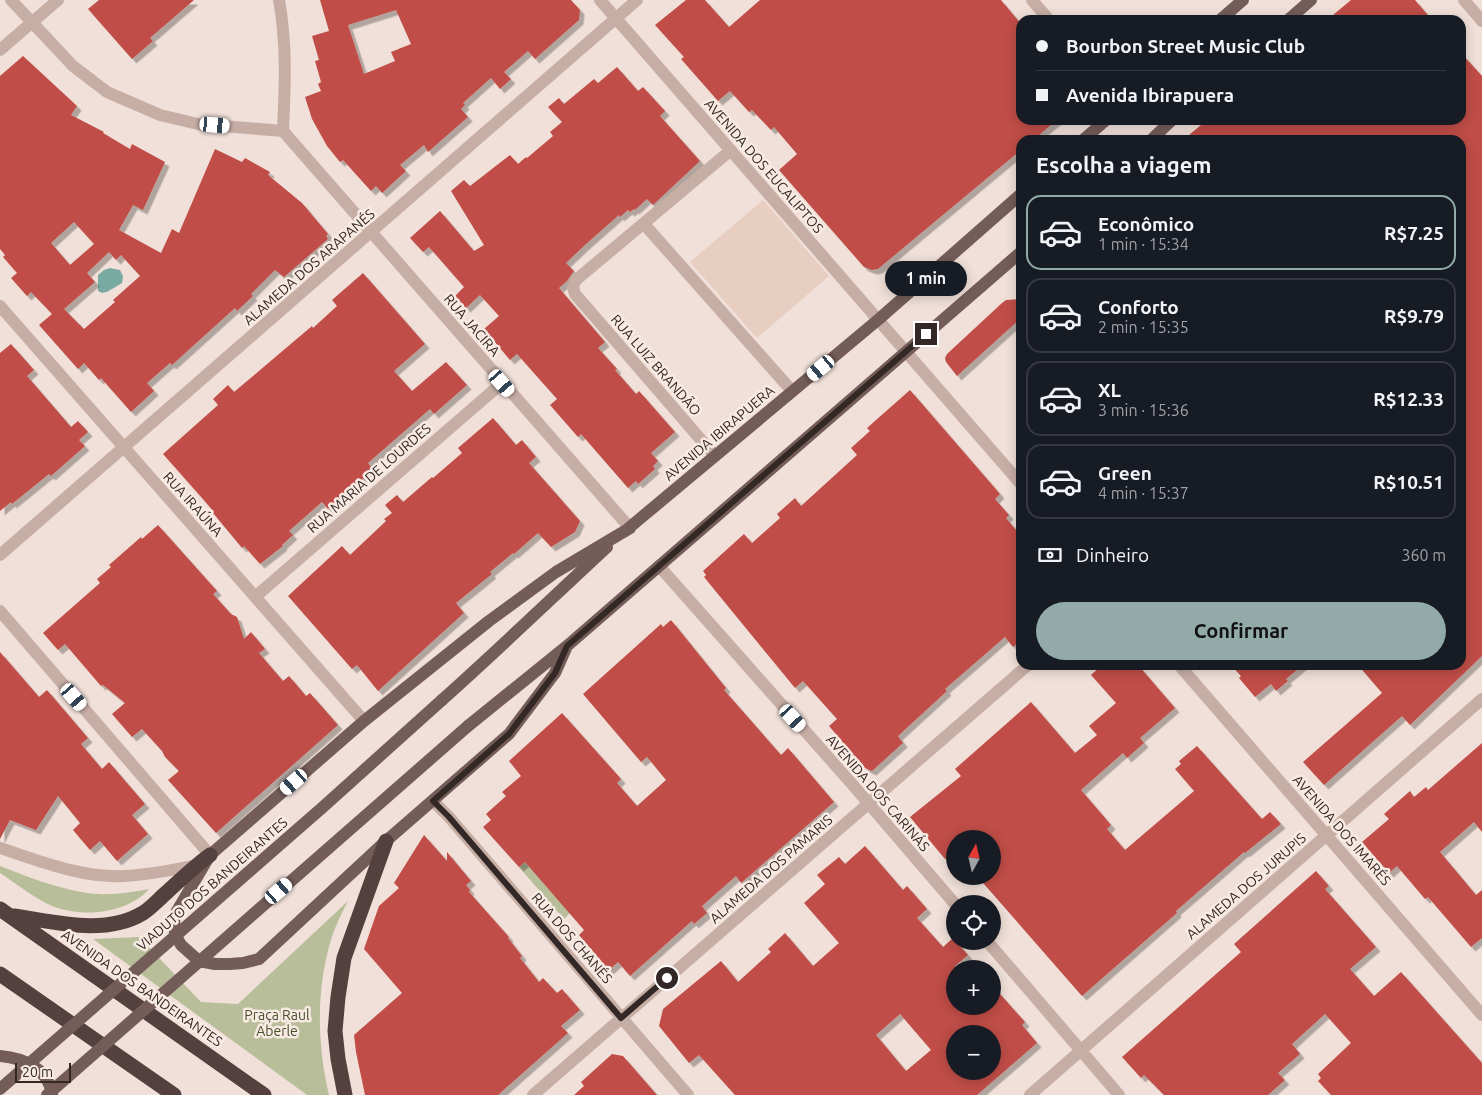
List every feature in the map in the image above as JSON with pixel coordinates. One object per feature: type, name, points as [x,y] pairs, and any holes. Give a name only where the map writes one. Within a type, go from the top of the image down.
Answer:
[{"type":"highway","points":[[345,1095],[335,1031],[344,958],[386,841]]},
{"type":"highway","points":[[4,912],[83,925],[106,925],[130,919],[144,913],[196,865],[210,855]]},
{"type":"highway","name":"AVENIDA DOS BANDEIRANTES","points":[[4,912],[264,1095]]},
{"type":"highway","points":[[0,974],[174,1095]]},
{"type":"main road","points":[[1226,15],[1243,0]]},
{"type":"main road","points":[[1294,15],[1311,0]]},
{"type":"main road","points":[[1089,135],[1100,125]]},
{"type":"main road","points":[[1156,135],[1167,125]]},
{"type":"main road","name":"AVENIDA IBIRAPUERA","points":[[442,700],[630,528],[879,319],[1016,198]]},
{"type":"main road","points":[[47,1095],[468,726],[567,646],[1016,256]]},
{"type":"main road","points":[[567,646],[555,673],[509,734],[386,841],[259,959],[236,964],[216,964],[199,960],[182,946],[175,934],[174,917],[210,855],[364,721],[490,621],[556,572],[630,528]]},
{"type":"main road","name":"VIADUTO DOS BANDEIRANTES","points":[[0,1088],[322,808],[442,700]]},
{"type":"main road","points":[[0,1056],[14,1057],[29,1063],[44,1075],[51,1088],[52,1095]]},
{"type":"street","points":[[10,0],[73,66],[107,92],[160,115],[198,124],[283,131],[284,27],[280,0]]},
{"type":"street","points":[[0,50],[58,0]]},
{"type":"street","name":"AVENIDA DOS EUCALIPTOS","points":[[600,0],[906,352]]},
{"type":"street","name":"ALAMEDA DOS ARAPANÉS","points":[[0,556],[637,0]]},
{"type":"street","points":[[1032,0],[1045,15]]},
{"type":"street","points":[[1464,0],[1482,21]]},
{"type":"street","name":"RUA JACIRA","points":[[283,131],[630,528]]},
{"type":"street","points":[[731,150],[644,224],[792,391]]},
{"type":"street","name":"RUA LUIZ BRANDÃO","points":[[644,224],[576,280],[573,287],[575,294],[715,456]]},
{"type":"street","name":"RUA IRAÚNA","points":[[0,306],[364,721]]},
{"type":"street","points":[[906,352],[1016,478]]},
{"type":"street","name":"RUA MARIA DE LOURDES","points":[[255,597],[502,383]]},
{"type":"street","name":"AVENIDA DOS CARINÁS","points":[[659,566],[947,895]]},
{"type":"street","points":[[0,611],[210,855]]},
{"type":"street","name":"ALAMEDA DOS PAMARIS","points":[[533,1095],[1022,670]]},
{"type":"street","name":"AVENIDA DOS IMARÉS","points":[[1183,670],[1482,1015]]},
{"type":"street","name":"ALAMEDA DOS JURUPIS","points":[[1030,1095],[1482,699]]},
{"type":"street","name":"RUA DOS CHANÉS","points":[[433,801],[449,817],[688,1095]]},
{"type":"street","points":[[0,848],[74,871],[98,875],[123,876],[196,865]]},
{"type":"street","points":[[995,950],[1119,1095]]},
{"type":"green space","points":[[525,862],[570,913],[564,919],[519,867]]},
{"type":"green space","points":[[0,866],[49,884],[87,893],[112,894],[149,889],[129,904],[117,909],[90,912],[64,910],[39,899],[0,873]]},
{"type":"green space","name":"Praça Raul Aberle","points":[[348,901],[331,940],[326,959],[321,997],[320,1037],[329,1095],[307,1095],[93,939],[139,937],[201,1002],[238,1004]]},
{"type":"shaded area","points":[[763,200],[829,276],[757,338],[690,262]]},
{"type":"water","points":[[110,268],[120,270],[123,276],[122,283],[102,293],[98,291],[98,275]]},
{"type":"building","points":[[99,0],[194,0],[150,38],[153,41],[132,59],[88,9]]},
{"type":"building","points":[[320,0],[571,0],[580,10],[579,20],[535,59],[528,51],[504,72],[511,79],[500,89],[491,78],[463,103],[465,105],[461,109],[468,117],[428,152],[424,145],[400,165],[406,171],[382,193],[376,186],[371,191],[343,160],[340,162],[327,146],[312,119],[305,97],[321,91],[318,84],[321,82],[315,61],[319,60],[312,36],[329,31]],"holes":[[[396,10],[411,44],[391,52],[395,61],[364,74],[348,25]]]},
{"type":"building","points":[[686,0],[705,0],[729,27],[760,0],[1001,0],[1016,18],[1016,125],[1051,125],[1039,135],[1016,135],[1016,154],[878,269],[872,270],[864,267],[779,170],[797,154],[774,127],[771,130],[752,110],[749,112],[730,91],[718,101],[681,59],[684,57],[655,25]]},
{"type":"building","points":[[1351,0],[1415,0],[1428,15],[1333,15]]},
{"type":"building","points":[[23,56],[77,106],[71,115],[104,132],[130,149],[132,144],[165,162],[143,210],[133,205],[119,230],[161,253],[172,229],[179,233],[215,149],[242,162],[245,158],[270,172],[268,175],[302,203],[328,234],[326,236],[328,239],[284,277],[275,270],[251,294],[253,296],[237,311],[235,308],[172,365],[170,363],[147,383],[154,391],[131,412],[101,378],[99,380],[84,363],[78,369],[39,325],[52,314],[31,292],[27,296],[11,278],[17,273],[3,257],[5,255],[0,249],[0,76]],"holes":[[[74,222],[94,244],[70,265],[51,243]],[[109,252],[116,260],[121,255],[140,276],[113,300],[115,302],[84,329],[64,309],[95,282],[87,273]]]},
{"type":"building","points":[[1466,58],[1482,76],[1482,656],[1410,725],[1402,716],[1324,785],[1303,762],[1382,693],[1362,670],[1466,670],[1466,135],[1189,135],[1201,125],[1466,125]]},
{"type":"building","points":[[617,67],[638,91],[643,87],[665,111],[660,116],[700,161],[653,205],[647,199],[635,210],[630,212],[628,210],[620,217],[619,215],[585,245],[566,263],[574,271],[559,288],[605,342],[598,348],[617,369],[615,370],[636,394],[639,391],[675,432],[651,453],[658,461],[653,466],[655,469],[638,484],[636,481],[628,488],[581,434],[578,437],[550,405],[557,399],[517,354],[510,360],[484,329],[499,316],[480,295],[466,308],[455,296],[464,287],[429,247],[423,252],[410,238],[440,211],[474,251],[484,245],[451,191],[464,180],[470,186],[510,155],[518,164],[527,158],[553,136],[550,132],[562,122],[548,107],[559,98],[564,104],[594,79],[598,83]]},
{"type":"building","points":[[363,273],[425,344],[394,371],[412,391],[446,362],[467,385],[434,414],[430,409],[368,463],[373,470],[328,509],[322,502],[289,531],[293,535],[283,546],[260,564],[244,546],[242,548],[214,512],[163,454],[218,405],[213,399],[228,385],[234,392],[312,326],[313,328],[337,306],[332,300]]},
{"type":"building","points":[[1016,299],[1016,323],[957,376],[946,362],[947,354],[1006,300]]},
{"type":"building","points":[[11,344],[34,370],[27,376],[71,427],[78,421],[88,432],[79,440],[85,446],[51,476],[49,474],[12,504],[11,502],[0,511],[0,353]]},
{"type":"building","points":[[910,390],[1000,494],[995,499],[1009,515],[1006,518],[1016,530],[1016,644],[1013,647],[1005,637],[945,689],[947,691],[898,736],[903,743],[872,771],[865,768],[829,726],[837,719],[803,681],[795,688],[704,577],[706,575],[703,571],[744,534],[752,543],[780,518],[777,514],[795,498],[801,506],[857,455],[851,448],[870,431],[867,428]]},
{"type":"building","points":[[493,418],[516,445],[522,440],[536,457],[529,463],[580,521],[575,532],[551,547],[538,533],[490,572],[492,574],[456,603],[464,613],[378,691],[357,665],[352,669],[288,596],[342,546],[350,555],[392,513],[385,505],[397,495],[403,502],[433,478],[462,453],[458,448]]},
{"type":"building","points":[[158,525],[217,591],[213,594],[231,614],[237,617],[244,639],[251,632],[265,649],[259,653],[283,681],[289,676],[306,696],[310,693],[338,725],[216,833],[168,780],[179,771],[165,757],[162,751],[142,729],[132,737],[112,714],[125,703],[103,685],[101,686],[65,644],[58,650],[43,633],[100,583],[97,579],[111,567],[109,565]]},
{"type":"building","points":[[671,620],[726,688],[724,690],[781,755],[788,748],[834,802],[741,883],[736,876],[702,906],[707,913],[694,924],[692,921],[630,976],[618,962],[609,970],[579,935],[584,930],[525,862],[519,867],[483,827],[491,820],[486,814],[506,796],[502,792],[521,776],[509,761],[562,713],[621,779],[617,783],[637,806],[666,780],[647,757],[641,762],[583,694],[661,624],[663,627]]},
{"type":"building","points":[[0,652],[39,697],[47,690],[88,738],[81,744],[102,769],[109,762],[145,804],[132,815],[148,834],[117,861],[100,841],[90,850],[73,830],[80,823],[58,796],[36,830],[10,820],[0,839]]},
{"type":"building","points":[[1096,670],[1142,670],[1175,708],[1140,738],[1144,743],[1127,758],[1123,753],[1081,790],[1111,825],[1107,829],[1125,850],[1194,791],[1175,769],[1181,764],[1179,761],[1197,746],[1262,819],[1270,812],[1281,824],[1244,852],[1082,996],[1001,903],[1001,895],[994,895],[985,885],[1001,885],[1001,830],[946,830],[945,859],[910,817],[961,776],[955,769],[1031,702],[1075,753],[1097,735],[1089,726],[1116,703],[1091,675]]},
{"type":"building","points":[[1236,670],[1297,670],[1276,691],[1271,684],[1255,697],[1239,678],[1241,676]]},
{"type":"building","points":[[1482,743],[1482,832],[1474,822],[1440,852],[1476,895],[1482,890],[1482,938],[1471,947],[1428,897],[1425,899],[1397,866],[1389,873],[1362,842],[1389,819],[1384,814],[1410,791],[1414,797],[1426,787],[1428,790]]},
{"type":"building","points":[[424,835],[447,861],[447,852],[471,881],[466,885],[470,890],[469,892],[509,937],[522,956],[520,958],[539,982],[543,978],[557,993],[562,989],[580,1010],[561,1026],[568,1033],[498,1095],[365,1095],[354,1035],[402,993],[364,949],[379,906],[399,888],[394,883]]},
{"type":"building","points":[[865,846],[903,890],[907,886],[927,909],[917,918],[943,947],[946,944],[946,950],[964,950],[968,955],[962,960],[946,960],[946,1015],[1001,1015],[1001,995],[1025,1022],[1022,1025],[1037,1043],[1001,1074],[1001,1025],[946,1025],[946,1080],[994,1080],[977,1095],[735,1095],[699,1055],[689,1063],[659,1026],[663,1009],[721,961],[738,982],[771,952],[768,949],[785,933],[813,966],[839,943],[804,903],[825,884],[817,875],[839,857],[845,864]],"holes":[[[900,1014],[931,1050],[906,1071],[876,1035]]]},
{"type":"building","points":[[1316,871],[1329,886],[1325,889],[1376,947],[1350,969],[1374,996],[1401,972],[1482,1063],[1482,1095],[1331,1095],[1318,1081],[1321,1078],[1318,1074],[1351,1043],[1325,1014],[1292,1044],[1300,1054],[1278,1073],[1285,1080],[1268,1095],[1164,1095],[1144,1075],[1141,1078],[1122,1057],[1241,952],[1234,944]]},
{"type":"building","points":[[612,1054],[623,1056],[657,1095],[574,1095],[584,1086],[581,1082]]},
{"type":"route","points":[[667,978],[621,1018],[449,817],[433,801],[509,734],[555,673],[567,646],[926,334]]}]
